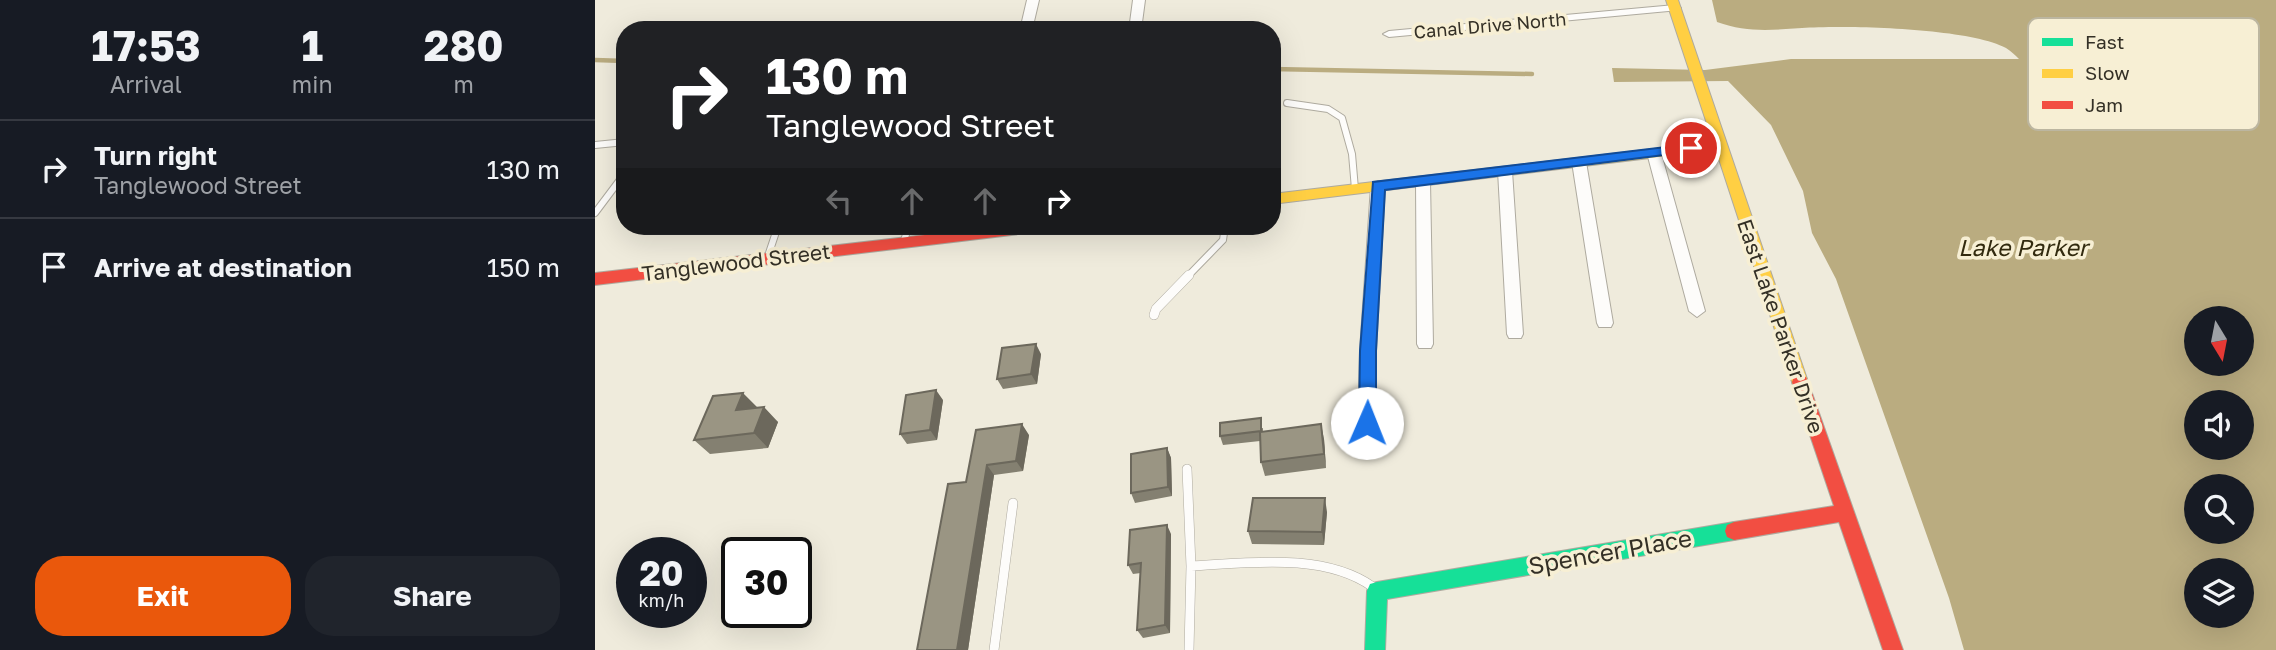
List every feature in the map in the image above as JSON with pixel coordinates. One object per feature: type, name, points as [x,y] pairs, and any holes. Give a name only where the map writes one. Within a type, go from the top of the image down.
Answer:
[{"type":"street","points":[[1028,21],[1033,0]]},
{"type":"street","points":[[1136,21],[1139,0]]},
{"type":"street","name":"Canal Drive North","points":[[1389,34],[1674,4]]},
{"type":"street","name":"East Lake Parker Drive","points":[[1674,4],[1844,513],[1893,650]]},
{"type":"street","points":[[1281,197],[1720,145]]},
{"type":"street","points":[[1654,153],[1697,310]]},
{"type":"street","points":[[1579,162],[1605,323]]},
{"type":"street","points":[[1505,171],[1515,334]]},
{"type":"street","points":[[1423,181],[1425,344]]},
{"type":"street","points":[[1367,423],[1368,351],[1378,186]]},
{"type":"street","name":"Tanglewood Street","points":[[595,279],[969,235]]},
{"type":"street","name":"Spencer Place","points":[[1377,591],[1844,513]]},
{"type":"street","points":[[1375,650],[1377,591]]},
{"type":"lane","points":[[1287,103],[1328,109],[1342,118],[1352,154],[1355,189]]},
{"type":"lane","points":[[595,145],[616,143]]},
{"type":"lane","points":[[595,212],[616,185]]},
{"type":"lane","points":[[767,259],[775,235]]},
{"type":"lane","points":[[903,243],[906,235]]},
{"type":"lane","points":[[1154,315],[1156,309],[1223,240],[1224,235]]},
{"type":"lane","points":[[1188,469],[1191,566],[1189,650]]},
{"type":"lane","points":[[994,650],[1013,503]]},
{"type":"lane","points":[[1191,566],[1266,563],[1328,568],[1367,579],[1377,591]]},
{"type":"water","name":"Lake Parker","points":[[1712,0],[2276,0],[2276,650],[1964,650],[1949,598],[1836,279],[1812,233],[1803,191],[1771,125],[1728,81],[1614,82],[1612,68],[1705,70],[1791,59],[2019,59],[2006,48],[1988,41],[1937,32],[1848,27],[1759,30],[1717,22]]},
{"type":"building","points":[[1036,344],[1031,374],[997,379],[1002,348]]},
{"type":"building","points":[[936,390],[930,430],[900,434],[906,395]]},
{"type":"building","points":[[743,393],[736,410],[764,407],[754,433],[694,440],[713,396]]},
{"type":"building","points":[[1261,418],[1261,431],[1220,436],[1220,423]]},
{"type":"building","points":[[1022,424],[1016,461],[987,465],[957,650],[917,650],[948,484],[966,482],[976,430]]},
{"type":"building","points":[[1321,424],[1324,454],[1261,462],[1260,432]]},
{"type":"building","points":[[1167,448],[1168,487],[1131,493],[1131,454]]},
{"type":"building","points":[[1253,498],[1325,498],[1322,532],[1248,531]]},
{"type":"building","points":[[1167,525],[1165,625],[1137,630],[1141,563],[1128,565],[1130,530]]},
{"type":"waterway","points":[[595,60],[616,61]]},
{"type":"waterway","points":[[1281,69],[1532,74]]},
{"type":"traffic: fast","points":[[1375,650],[1377,591],[1734,531]]},
{"type":"traffic: slow","points":[[1672,0],[1800,382]]},
{"type":"traffic: slow","points":[[1281,198],[1720,145]]},
{"type":"traffic: jam","points":[[595,279],[968,235]]},
{"type":"traffic: jam","points":[[1800,382],[1893,650]]},
{"type":"traffic: jam","points":[[1734,531],[1844,513]]},
{"type":"route","points":[[1367,423],[1368,351],[1378,186],[1691,148]]}]
